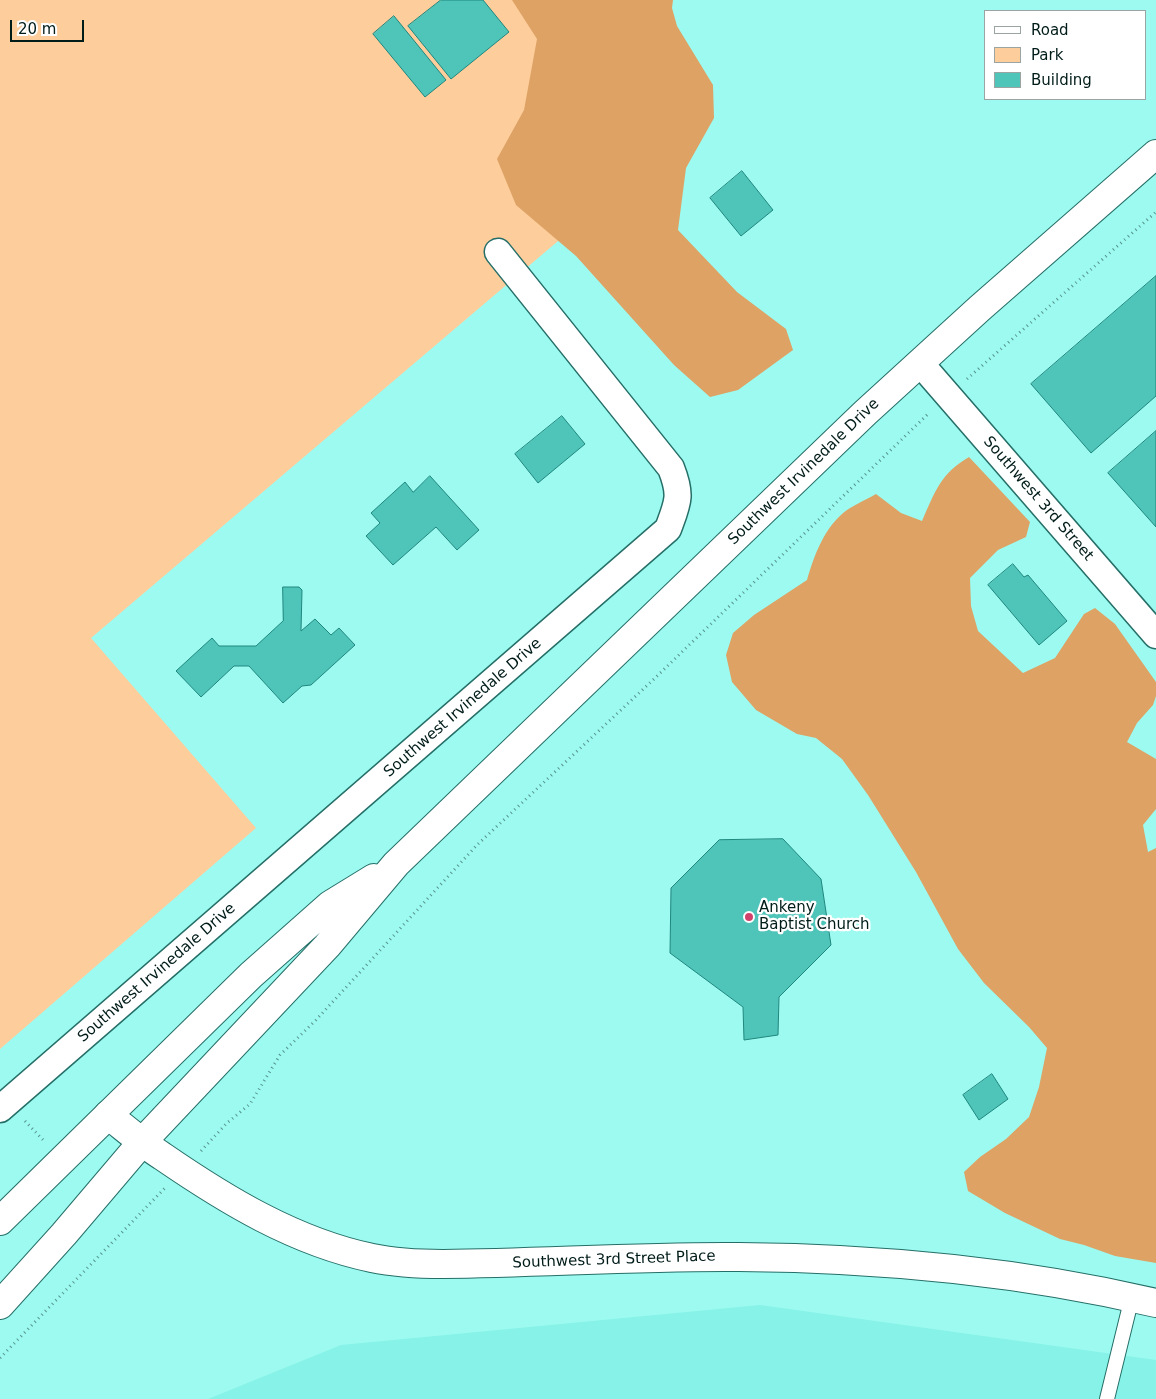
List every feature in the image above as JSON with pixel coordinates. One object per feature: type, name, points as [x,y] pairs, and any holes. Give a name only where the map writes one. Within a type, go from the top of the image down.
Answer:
[{"type":"main road","name":"Southwest Irvinedale Drive","points":[[0,1305],[143,1142],[327,946],[396,864],[865,413],[980,308],[1156,154]]},
{"type":"main road","name":"Southwest Irvinedale Drive","points":[[0,1221],[251,975],[330,905],[396,864]]},
{"type":"main road","name":"Southwest 3rd Street Place","points":[[108,1115],[182,1170],[233,1202],[297,1234],[372,1258],[405,1263],[453,1264],[739,1257],[836,1259],[932,1266],[1026,1277],[1144,1300]]},
{"type":"street","name":"Southwest Irvinedale Drive","points":[[11,1113],[668,529],[679,501],[677,484],[671,468],[498,252]]},
{"type":"street","name":"Southwest 3rd Street","points":[[920,363],[1156,635]]},
{"type":"lane","points":[[1107,1399],[1144,1300]]},
{"type":"path","points":[[0,1358],[227,1124],[250,1104],[280,1055],[316,1020],[477,845],[654,679],[948,396],[1156,212]]},
{"type":"path","points":[[11,1113],[46,1143]]},
{"type":"shaded area","points":[[512,0],[673,0],[672,8],[677,26],[713,85],[714,118],[686,168],[678,230],[737,292],[786,329],[793,350],[738,390],[710,397],[674,365],[576,256],[516,205],[497,159],[524,110],[537,39]]},
{"type":"shaded area","points":[[969,457],[1030,522],[1026,537],[998,550],[970,578],[971,606],[978,631],[1023,673],[1055,658],[1084,614],[1095,608],[1115,624],[1156,682],[1156,696],[1153,705],[1137,723],[1127,742],[1156,759],[1156,809],[1143,825],[1148,852],[1156,848],[1156,1263],[1115,1256],[1060,1239],[1005,1213],[968,1191],[964,1172],[980,1157],[1006,1139],[1029,1117],[1039,1087],[1047,1048],[1029,1027],[984,983],[958,949],[916,872],[868,795],[842,759],[816,738],[797,734],[756,710],[732,682],[726,655],[733,633],[754,615],[807,580],[824,536],[842,514],[876,494],[901,513],[922,521],[935,492],[945,477],[959,463]]},
{"type":"shaded area","points":[[760,1305],[1156,1360],[1156,1399],[208,1399],[341,1345]]},
{"type":"green space","points":[[0,0],[603,0],[704,117],[91,638],[256,828],[0,1049]]},
{"type":"building","points":[[441,0],[483,0],[509,32],[451,79],[408,26]]},
{"type":"building","points":[[394,16],[446,80],[425,97],[373,34]]},
{"type":"building","points":[[742,171],[773,210],[741,236],[710,198]]},
{"type":"building","points":[[1156,276],[1156,396],[1091,453],[1031,384]]},
{"type":"building","points":[[562,416],[585,444],[538,483],[515,454]]},
{"type":"building","points":[[1156,431],[1156,527],[1108,473]]},
{"type":"building","points":[[430,476],[479,530],[457,550],[436,527],[393,565],[366,536],[380,523],[371,513],[405,482],[413,492]]},
{"type":"building","points":[[1013,564],[1024,577],[1028,575],[1067,621],[1039,645],[988,585]]},
{"type":"building","points":[[283,587],[299,587],[302,590],[301,631],[315,619],[331,635],[339,628],[355,645],[311,685],[302,686],[283,703],[249,666],[234,666],[201,697],[176,671],[212,638],[219,646],[256,646],[283,621]]},
{"type":"building","name":"Ankeny Baptist Church","points":[[783,839],[821,879],[831,945],[779,997],[778,1035],[744,1040],[743,1007],[670,953],[671,888],[719,840]]},
{"type":"building","points":[[992,1074],[1008,1099],[979,1120],[963,1095]]},
{"type":"place","name":"Ankeny Baptist Church","points":[[749,917]]}]
